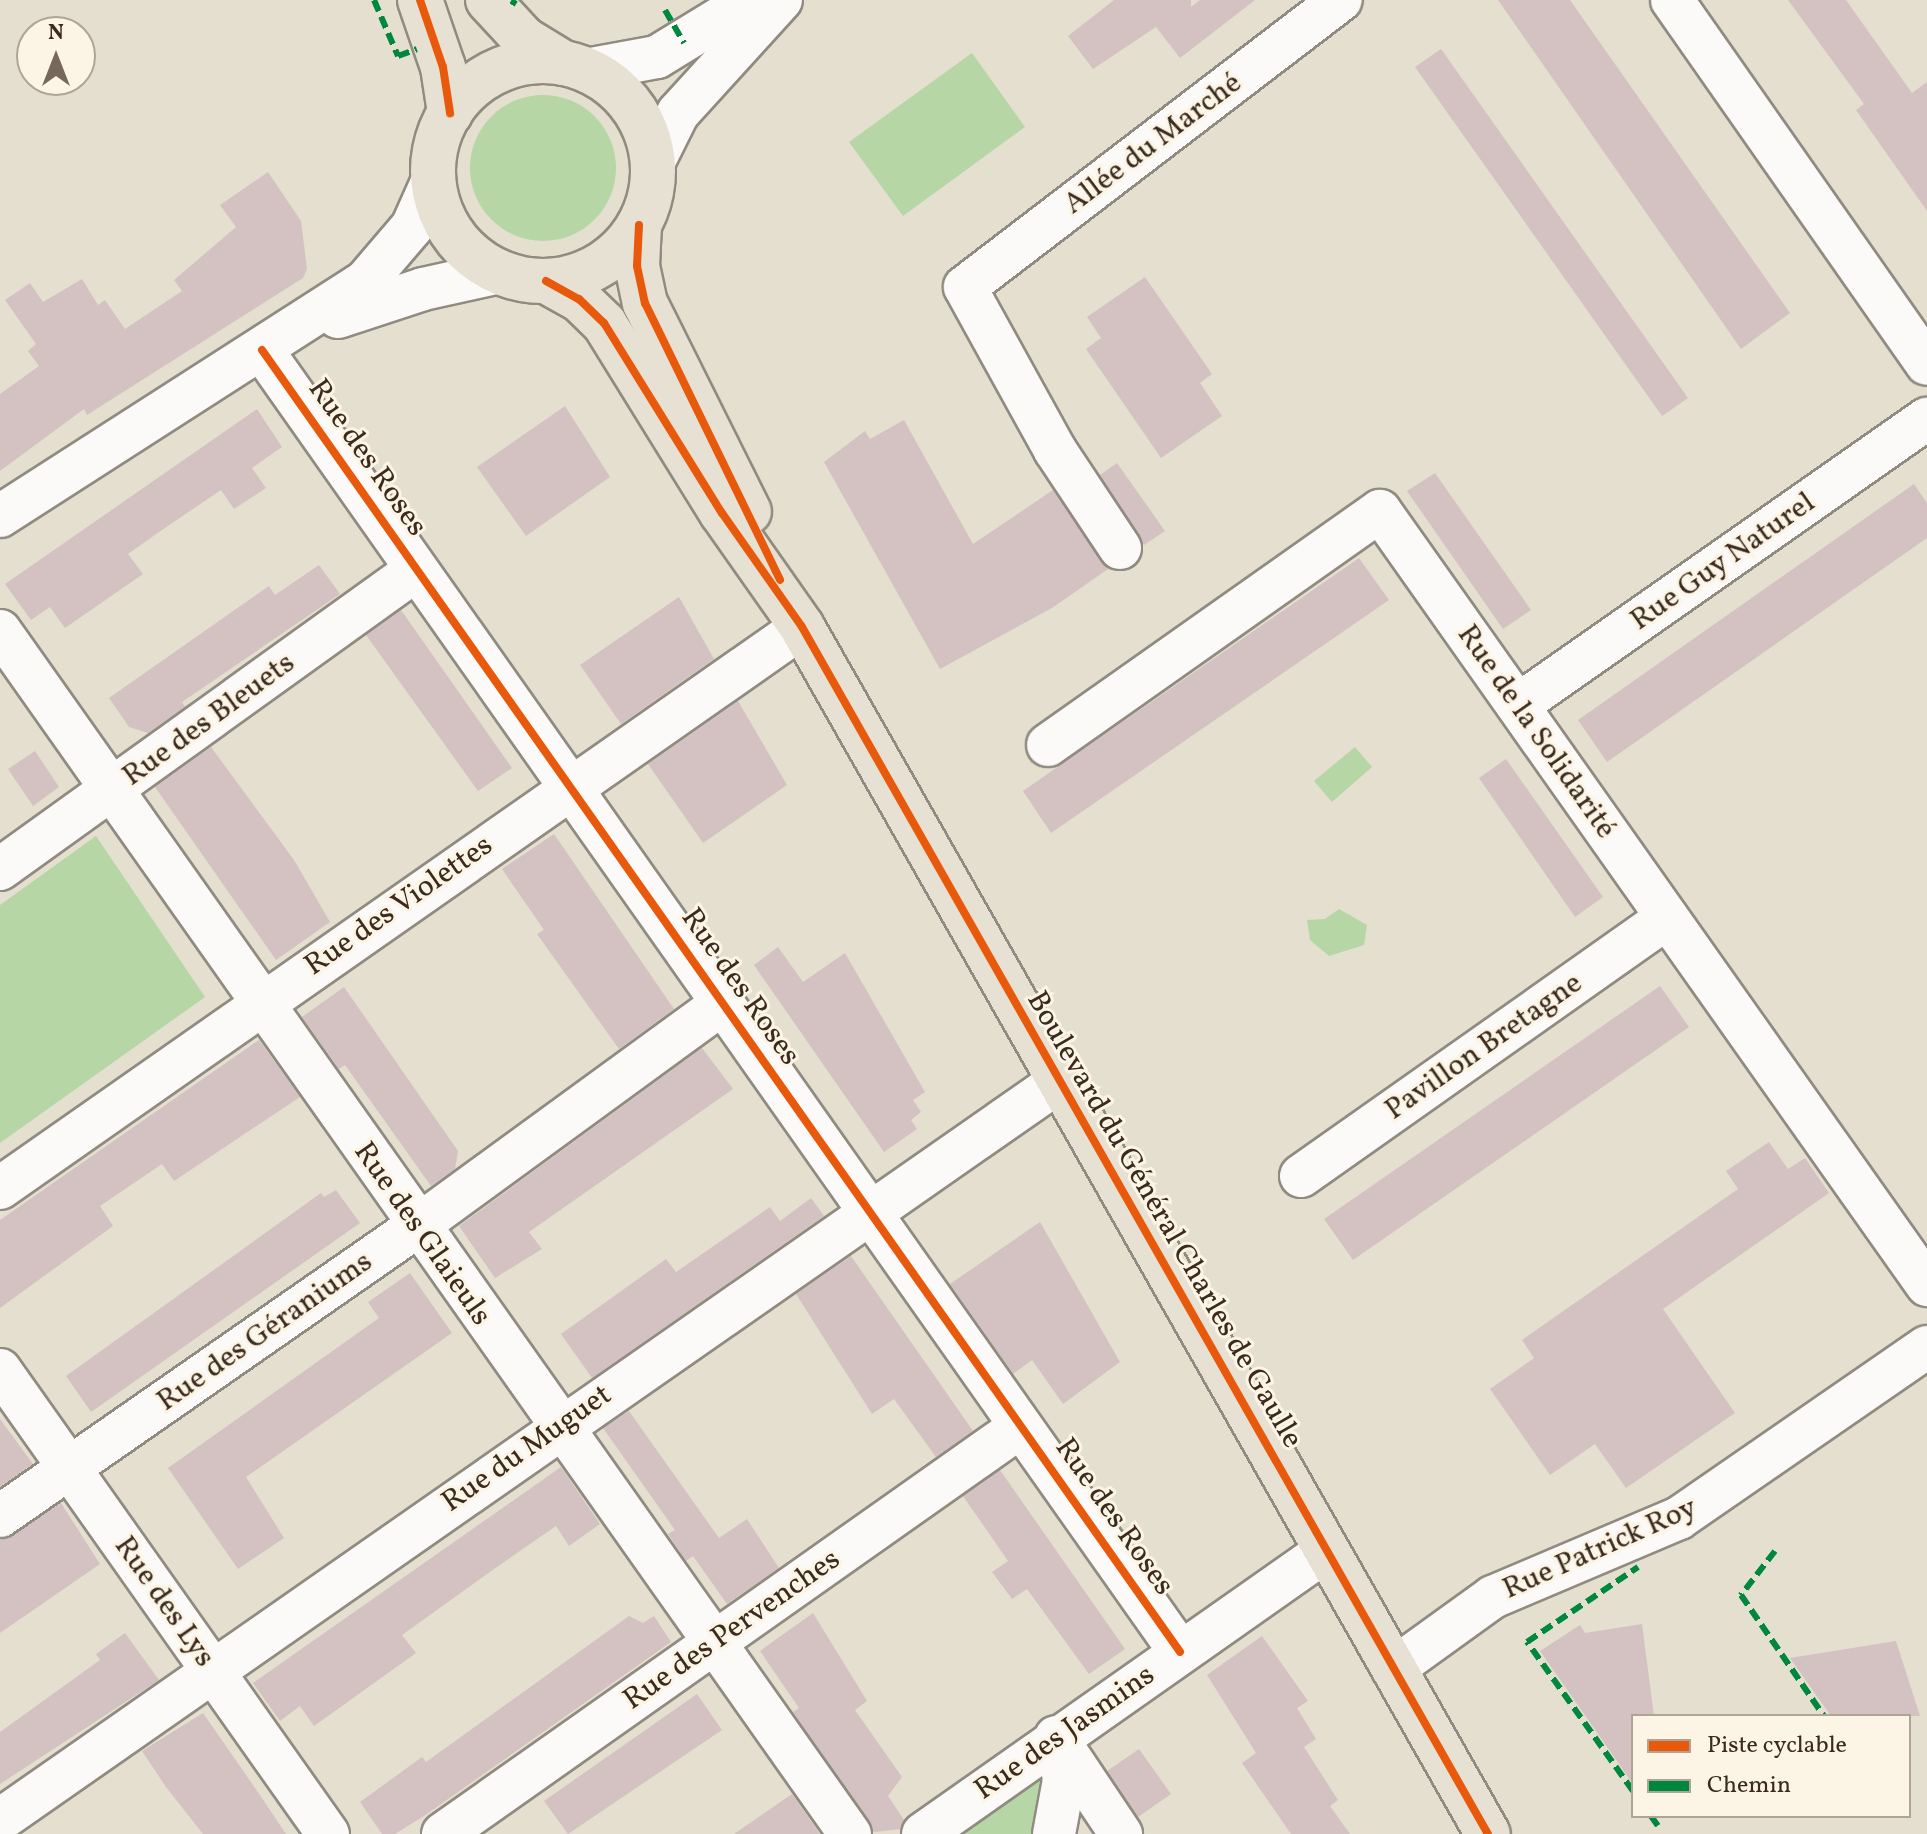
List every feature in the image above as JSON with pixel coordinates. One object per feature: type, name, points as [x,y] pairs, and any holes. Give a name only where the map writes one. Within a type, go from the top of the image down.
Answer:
[{"type":"main road","points":[[420,0],[443,67],[450,113]]},
{"type":"main road","points":[[488,0],[524,39],[612,85],[633,107],[653,163],[652,189],[639,225],[600,265],[546,281],[500,272],[471,254],[449,229],[433,180],[435,152],[450,113],[471,88],[498,71],[530,62],[574,66]]},
{"type":"main road","name":"Boulevard du Général Charles de Gaulle","points":[[639,225],[637,266],[645,303],[802,627],[1057,1083],[1488,1834]]},
{"type":"main road","name":"Boulevard du Général Charles de Gaulle","points":[[546,281],[579,299],[604,323],[722,513],[802,627]]},
{"type":"street","points":[[574,66],[657,57],[750,0]]},
{"type":"street","points":[[653,163],[678,113],[781,0]]},
{"type":"street","name":"Allée du Marché","points":[[1120,548],[1055,450],[965,287],[1341,0]]},
{"type":"street","points":[[1672,0],[1927,364]]},
{"type":"street","points":[[0,516],[273,344],[387,262],[412,227],[433,180]]},
{"type":"street","points":[[273,344],[402,295],[500,272]]},
{"type":"street","name":"Rue des Roses","points":[[273,344],[416,570],[1180,1652]]},
{"type":"street","name":"Rue Guy Naturel","points":[[1518,705],[1927,419]]},
{"type":"street","name":"Rue de la Solidarité","points":[[1048,745],[1380,511],[1927,1285]]},
{"type":"street","name":"Rue des Bleuets","points":[[0,869],[416,570]]},
{"type":"street","name":"Rue des Violettes","points":[[0,1188],[569,786],[802,627]]},
{"type":"street","name":"Rue des Glaieuls","points":[[0,631],[416,1227],[850,1834]]},
{"type":"street","name":"Pavillon Bretagne","points":[[1301,1176],[1667,918]]},
{"type":"street","name":"Rue des Géraniums","points":[[0,1516],[416,1227],[722,1004]]},
{"type":"street","name":"Rue du Muguet","points":[[0,1820],[558,1427],[1057,1083]]},
{"type":"street","name":"Rue Patrick Roy","points":[[1393,1669],[1502,1592],[1679,1518],[1927,1347]]},
{"type":"street","name":"Rue des Lys","points":[[0,1370],[328,1834]]},
{"type":"street","name":"Rue des Pervenches","points":[[443,1834],[1020,1427]]},
{"type":"street","name":"Rue des Jasmins","points":[[923,1834],[1056,1737],[1325,1551]]},
{"type":"street","points":[[1056,1737],[1121,1834]]},
{"type":"street","points":[[1054,1834],[1064,1780],[1056,1737]]},
{"type":"green space","points":[[972,53],[1025,127],[903,216],[849,142]]},
{"type":"green space","points":[[543,95],[571,101],[595,116],[610,140],[616,168],[610,196],[595,220],[571,235],[543,241],[515,235],[491,220],[476,196],[470,168],[476,140],[491,116],[515,101]]},
{"type":"green space","points":[[1355,747],[1372,767],[1332,802],[1314,781]]},
{"type":"green space","points":[[96,836],[205,997],[0,1143],[0,905]]},
{"type":"green space","points":[[1339,909],[1367,925],[1364,945],[1329,956],[1310,940],[1307,920],[1325,919]]},
{"type":"green space","points":[[1049,1760],[1040,1834],[945,1834]]},
{"type":"building","points":[[1114,0],[1191,0],[1191,7],[1200,0],[1255,0],[1180,58],[1156,27],[1093,69],[1068,36]]},
{"type":"building","points":[[1498,0],[1570,0],[1790,313],[1741,349]]},
{"type":"building","points":[[1788,0],[1846,0],[1912,93],[1927,82],[1927,211],[1856,110],[1864,104]]},
{"type":"building","points":[[1441,49],[1688,398],[1662,416],[1415,67]]},
{"type":"building","points":[[268,172],[301,221],[307,269],[303,278],[87,415],[84,409],[0,471],[0,394],[39,366],[28,351],[36,344],[5,300],[30,283],[43,302],[82,279],[98,305],[105,300],[125,329],[182,291],[174,280],[236,227],[220,205]]},
{"type":"building","points":[[1145,277],[1212,374],[1200,383],[1222,416],[1161,458],[1086,349],[1101,338],[1087,317]]},
{"type":"building","points":[[565,406],[610,477],[526,536],[477,467]]},
{"type":"building","points":[[257,409],[282,447],[252,468],[266,488],[234,509],[221,490],[159,532],[128,554],[143,574],[65,628],[50,607],[31,620],[5,584]]},
{"type":"building","points":[[904,420],[973,544],[1053,490],[1108,569],[1052,608],[940,669],[824,462],[865,431],[870,439]]},
{"type":"building","points":[[1117,463],[1165,531],[1144,545],[1100,475]]},
{"type":"building","points":[[1435,473],[1531,610],[1503,629],[1407,491]]},
{"type":"building","points":[[1914,484],[1927,503],[1927,538],[1607,762],[1578,720]]},
{"type":"building","points":[[1359,558],[1389,600],[1051,833],[1023,791]]},
{"type":"building","points":[[319,565],[340,594],[182,702],[185,707],[148,733],[129,727],[109,698],[269,586],[275,595]]},
{"type":"building","points":[[679,597],[714,659],[621,724],[580,665]]},
{"type":"building","points":[[401,610],[512,768],[478,791],[366,635]]},
{"type":"building","points":[[738,701],[787,785],[703,843],[648,764]]},
{"type":"building","points":[[211,747],[294,860],[330,922],[276,960],[155,787]]},
{"type":"building","points":[[35,751],[59,787],[33,806],[8,769]]},
{"type":"building","points":[[1506,759],[1603,897],[1575,917],[1479,778]]},
{"type":"building","points":[[554,834],[674,1009],[619,1049],[537,934],[544,930],[502,869]]},
{"type":"building","points":[[778,947],[803,982],[845,953],[925,1092],[913,1100],[921,1112],[911,1120],[917,1129],[884,1152],[754,965]]},
{"type":"building","points":[[1660,986],[1689,1027],[1353,1260],[1324,1219]]},
{"type":"building","points":[[344,987],[458,1151],[455,1169],[431,1186],[345,1065],[339,1069],[302,1017]]},
{"type":"building","points":[[259,1040],[300,1097],[174,1181],[162,1164],[100,1206],[113,1226],[0,1308],[0,1220]]},
{"type":"building","points":[[702,1048],[733,1089],[529,1232],[542,1249],[495,1278],[459,1226]]},
{"type":"building","points":[[1769,1142],[1788,1169],[1805,1158],[1829,1193],[1663,1309],[1735,1413],[1626,1488],[1595,1444],[1550,1475],[1490,1389],[1534,1358],[1522,1340],[1738,1189],[1726,1171]]},
{"type":"building","points":[[336,1190],[360,1223],[91,1412],[66,1376],[321,1193],[324,1197]]},
{"type":"building","points":[[811,1198],[824,1216],[592,1378],[561,1334],[666,1259],[676,1272],[770,1207],[780,1221]]},
{"type":"building","points":[[1040,1222],[1120,1362],[1063,1404],[1032,1360],[1013,1374],[950,1284]]},
{"type":"building","points":[[851,1256],[973,1431],[936,1457],[894,1399],[872,1414],[796,1294]]},
{"type":"building","points":[[410,1273],[452,1333],[246,1477],[284,1538],[238,1569],[168,1468],[379,1318],[368,1302]]},
{"type":"building","points":[[629,1411],[719,1538],[747,1519],[779,1568],[727,1604],[693,1556],[686,1561],[668,1534],[675,1530],[603,1428]]},
{"type":"building","points":[[0,1419],[33,1464],[0,1487]]},
{"type":"building","points":[[561,1467],[600,1524],[569,1546],[556,1526],[494,1569],[402,1635],[416,1653],[314,1726],[300,1706],[280,1721],[253,1683]]},
{"type":"building","points":[[1000,1470],[1125,1649],[1089,1674],[1027,1589],[1012,1599],[992,1572],[1008,1561],[963,1496]]},
{"type":"building","points":[[61,1503],[100,1564],[0,1633],[0,1540]]},
{"type":"building","points":[[813,1613],[867,1701],[855,1710],[902,1777],[888,1796],[904,1820],[900,1829],[874,1832],[793,1712],[799,1708],[760,1651]]},
{"type":"building","points":[[629,1616],[643,1623],[654,1616],[671,1642],[424,1816],[395,1834],[382,1834],[360,1802],[422,1757],[426,1762]]},
{"type":"building","points":[[1642,1624],[1654,1714],[1631,1714],[1631,1781],[1540,1651],[1580,1625],[1585,1633]]},
{"type":"building","points":[[125,1633],[159,1680],[0,1784],[0,1732],[100,1660],[96,1654]]},
{"type":"building","points":[[1262,1636],[1308,1701],[1297,1708],[1316,1739],[1304,1747],[1338,1800],[1330,1806],[1350,1834],[1291,1834],[1242,1763],[1256,1753],[1207,1675]]},
{"type":"building","points":[[1896,1641],[1920,1716],[1830,1714],[1790,1658]]},
{"type":"building","points":[[697,1694],[722,1730],[568,1834],[544,1801]]},
{"type":"building","points":[[203,1713],[286,1834],[203,1834],[166,1787],[142,1751]]},
{"type":"building","points":[[1139,1749],[1171,1794],[1138,1817],[1107,1771]]},
{"type":"building","points":[[792,1794],[820,1834],[734,1834]]},
{"type":"marked path","points":[[374,0],[398,56],[417,49]]},
{"type":"marked path","points":[[512,5],[515,0]]},
{"type":"marked path","points":[[665,10],[684,43]]},
{"type":"marked path","points":[[1775,1551],[1741,1595],[1823,1714]]},
{"type":"marked path","points":[[1631,1788],[1527,1642],[1638,1567]]},
{"type":"marked path","points":[[1652,1818],[1658,1826]]},
{"type":"cycle path","points":[[420,0],[443,67],[450,113]]},
{"type":"cycle path","points":[[639,225],[637,266],[645,303],[780,580]]},
{"type":"cycle path","points":[[546,281],[579,299],[604,323],[722,513],[802,627],[1488,1834]]},
{"type":"cycle path","points":[[262,350],[1180,1652]]}]
